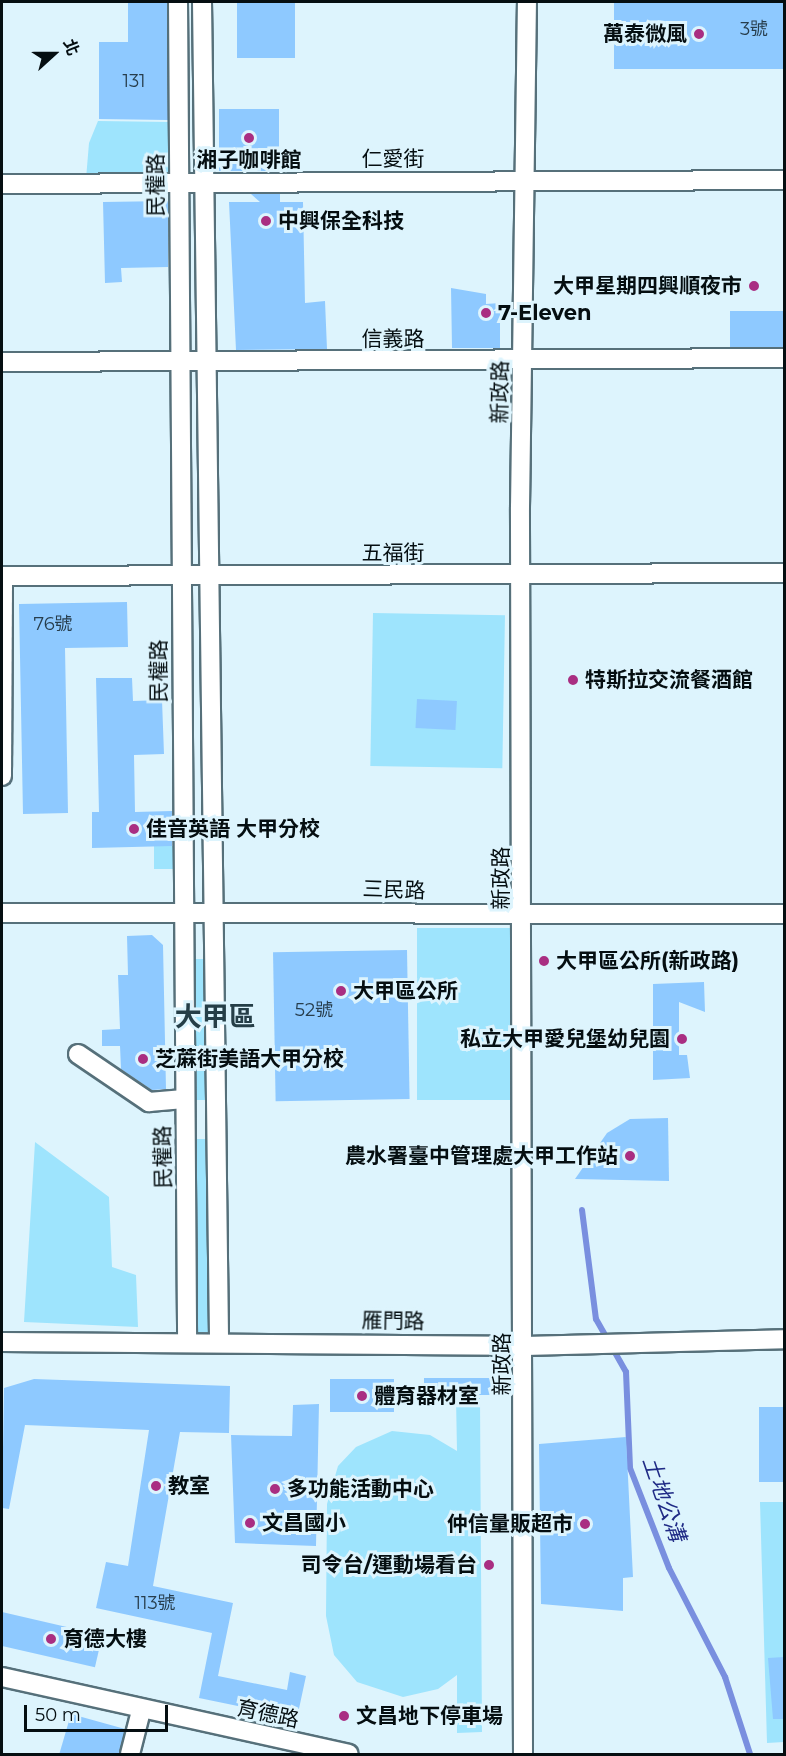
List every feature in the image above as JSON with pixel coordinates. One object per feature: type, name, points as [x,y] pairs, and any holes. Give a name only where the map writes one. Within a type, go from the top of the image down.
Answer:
[{"type":"street","name":"民權路","points":[[178,2],[182,913],[187,1341]]},
{"type":"street","points":[[202,2],[210,913],[219,1341]]},
{"type":"street","name":"新政路","points":[[523,1755],[525,1346],[523,361],[527,2]]},
{"type":"street","name":"仁愛街","points":[[2,184],[784,180]]},
{"type":"street","name":"信義路","points":[[2,362],[784,358]]},
{"type":"street","name":"五福街","points":[[2,576],[784,573]]},
{"type":"street","points":[[2,576],[2,776]]},
{"type":"street","name":"三民路","points":[[2,913],[524,916],[784,914]]},
{"type":"street","points":[[78,1054],[149,1102],[185,1114],[214,1120]]},
{"type":"street","name":"雁門路","points":[[2,1342],[219,1341],[525,1346],[784,1339]]},
{"type":"street","name":"育德路","points":[[2,1677],[141,1711],[349,1755]]},
{"type":"street","points":[[130,1755],[141,1711]]},
{"type":"shaded area","points":[[98,121],[169,122],[168,179],[86,179],[89,143]]},
{"type":"shaded area","points":[[373,613],[505,615],[502,768],[370,766]]},
{"type":"shaded area","points":[[154,846],[176,846],[176,869],[154,869]]},
{"type":"shaded area","points":[[417,928],[510,928],[510,1100],[417,1100]]},
{"type":"shaded area","points":[[188,959],[207,959],[207,1100],[188,1100]]},
{"type":"shaded area","points":[[192,1139],[211,1139],[211,1332],[192,1332]]},
{"type":"shaded area","points":[[35,1142],[109,1197],[112,1267],[136,1275],[138,1327],[24,1322]]},
{"type":"shaded area","points":[[456,1398],[480,1398],[482,1732],[457,1733],[457,1675],[438,1689],[403,1697],[357,1682],[334,1655],[326,1616],[327,1504],[338,1466],[356,1447],[392,1431],[430,1435],[457,1451]]},
{"type":"shaded area","points":[[760,1502],[784,1502],[784,1742],[767,1743]]},
{"type":"building","points":[[128,2],[167,2],[168,120],[99,119],[99,42],[128,42]]},
{"type":"building","points":[[237,2],[295,2],[295,58],[237,58]]},
{"type":"building","name":"萬泰微風","points":[[614,2],[784,2],[784,69],[614,69]]},
{"type":"building","name":"湘子咖啡館","points":[[219,109],[279,109],[279,171],[219,171]]},
{"type":"building","points":[[251,194],[280,194],[280,202],[303,202],[305,303],[325,301],[327,349],[236,350],[229,202],[260,202]]},
{"type":"building","points":[[168,201],[168,267],[121,268],[122,282],[105,283],[103,202]]},
{"type":"building","points":[[451,288],[486,294],[486,304],[500,303],[500,348],[452,348]]},
{"type":"building","points":[[730,311],[784,311],[784,347],[730,347]]},
{"type":"building","points":[[127,602],[128,647],[65,648],[68,813],[23,814],[19,604]]},
{"type":"building","points":[[96,678],[132,678],[133,701],[162,700],[164,754],[134,755],[135,812],[172,811],[172,846],[92,848],[92,812],[99,812]]},
{"type":"building","points":[[417,699],[457,701],[455,730],[415,728]]},
{"type":"building","points":[[152,935],[163,945],[166,1089],[152,1090],[121,1069],[120,1046],[102,1046],[102,1030],[120,1029],[118,975],[128,975],[127,936]]},
{"type":"building","name":"大甲區公所","points":[[407,950],[410,1099],[276,1101],[273,952]]},
{"type":"building","points":[[704,982],[705,1012],[679,1002],[679,1055],[687,1055],[690,1078],[653,1080],[653,984]]},
{"type":"building","name":"農水署臺中管理處大甲工作站","points":[[668,1118],[669,1181],[575,1179],[607,1133],[630,1119]]},
{"type":"building","points":[[424,1378],[493,1378],[493,1395],[424,1395]]},
{"type":"building","name":"教室","points":[[34,1379],[230,1386],[229,1433],[180,1432],[153,1586],[233,1603],[218,1676],[287,1690],[290,1672],[306,1676],[297,1718],[199,1698],[212,1633],[96,1608],[106,1562],[128,1566],[149,1430],[25,1425],[9,1509],[2,1508],[4,1388]]},
{"type":"building","name":"體育器材室","points":[[330,1379],[394,1379],[394,1412],[330,1412]]},
{"type":"building","name":"多功能活動中心","points":[[319,1404],[316,1546],[235,1543],[231,1435],[292,1436],[293,1405]]},
{"type":"building","points":[[759,1407],[784,1407],[784,1482],[759,1482]]},
{"type":"building","name":"仲信量販超市","points":[[626,1437],[633,1577],[623,1578],[623,1611],[541,1604],[539,1444]]},
{"type":"building","points":[[2,1612],[102,1635],[95,1667],[2,1646]]},
{"type":"building","points":[[784,1657],[784,1719],[773,1719],[768,1658]]},
{"type":"building","points":[[71,1714],[125,1729],[119,1755],[59,1755]]},
{"type":"waterway","name":"土地公溝","points":[[582,1210],[596,1319],[626,1372],[630,1468],[669,1568],[725,1677],[750,1754]]},
{"type":"place","name":"萬泰微風","points":[[699,34]]},
{"type":"place","name":"湘子咖啡館","points":[[249,138]]},
{"type":"place","name":"中興保全科技","points":[[266,221]]},
{"type":"place","name":"大甲星期四興順夜市","points":[[754,286]]},
{"type":"place","name":"7-Eleven","points":[[486,313]]},
{"type":"place","name":"特斯拉交流餐酒館","points":[[573,680]]},
{"type":"place","name":"佳音英語 大甲分校","points":[[134,829]]},
{"type":"place","name":"大甲區公所(新政路)","points":[[544,961]]},
{"type":"place","name":"大甲區公所","points":[[341,991]]},
{"type":"place","name":"私立大甲愛兒堡幼兒園","points":[[682,1039]]},
{"type":"place","name":"芝蔴街美語大甲分校","points":[[143,1059]]},
{"type":"place","name":"農水署臺中管理處大甲工作站","points":[[630,1156]]},
{"type":"place","name":"體育器材室","points":[[362,1396]]},
{"type":"place","name":"教室","points":[[156,1486]]},
{"type":"place","name":"多功能活動中心","points":[[275,1489]]},
{"type":"place","name":"文昌國小","points":[[250,1523]]},
{"type":"place","name":"仲信量販超市","points":[[585,1524]]},
{"type":"place","name":"司令台/運動場看台","points":[[489,1565]]},
{"type":"place","name":"育德大樓","points":[[51,1639]]},
{"type":"place","name":"文昌地下停車場","points":[[344,1716]]},
{"type":"district","name":"大甲區","points":[[215,1017]]}]
